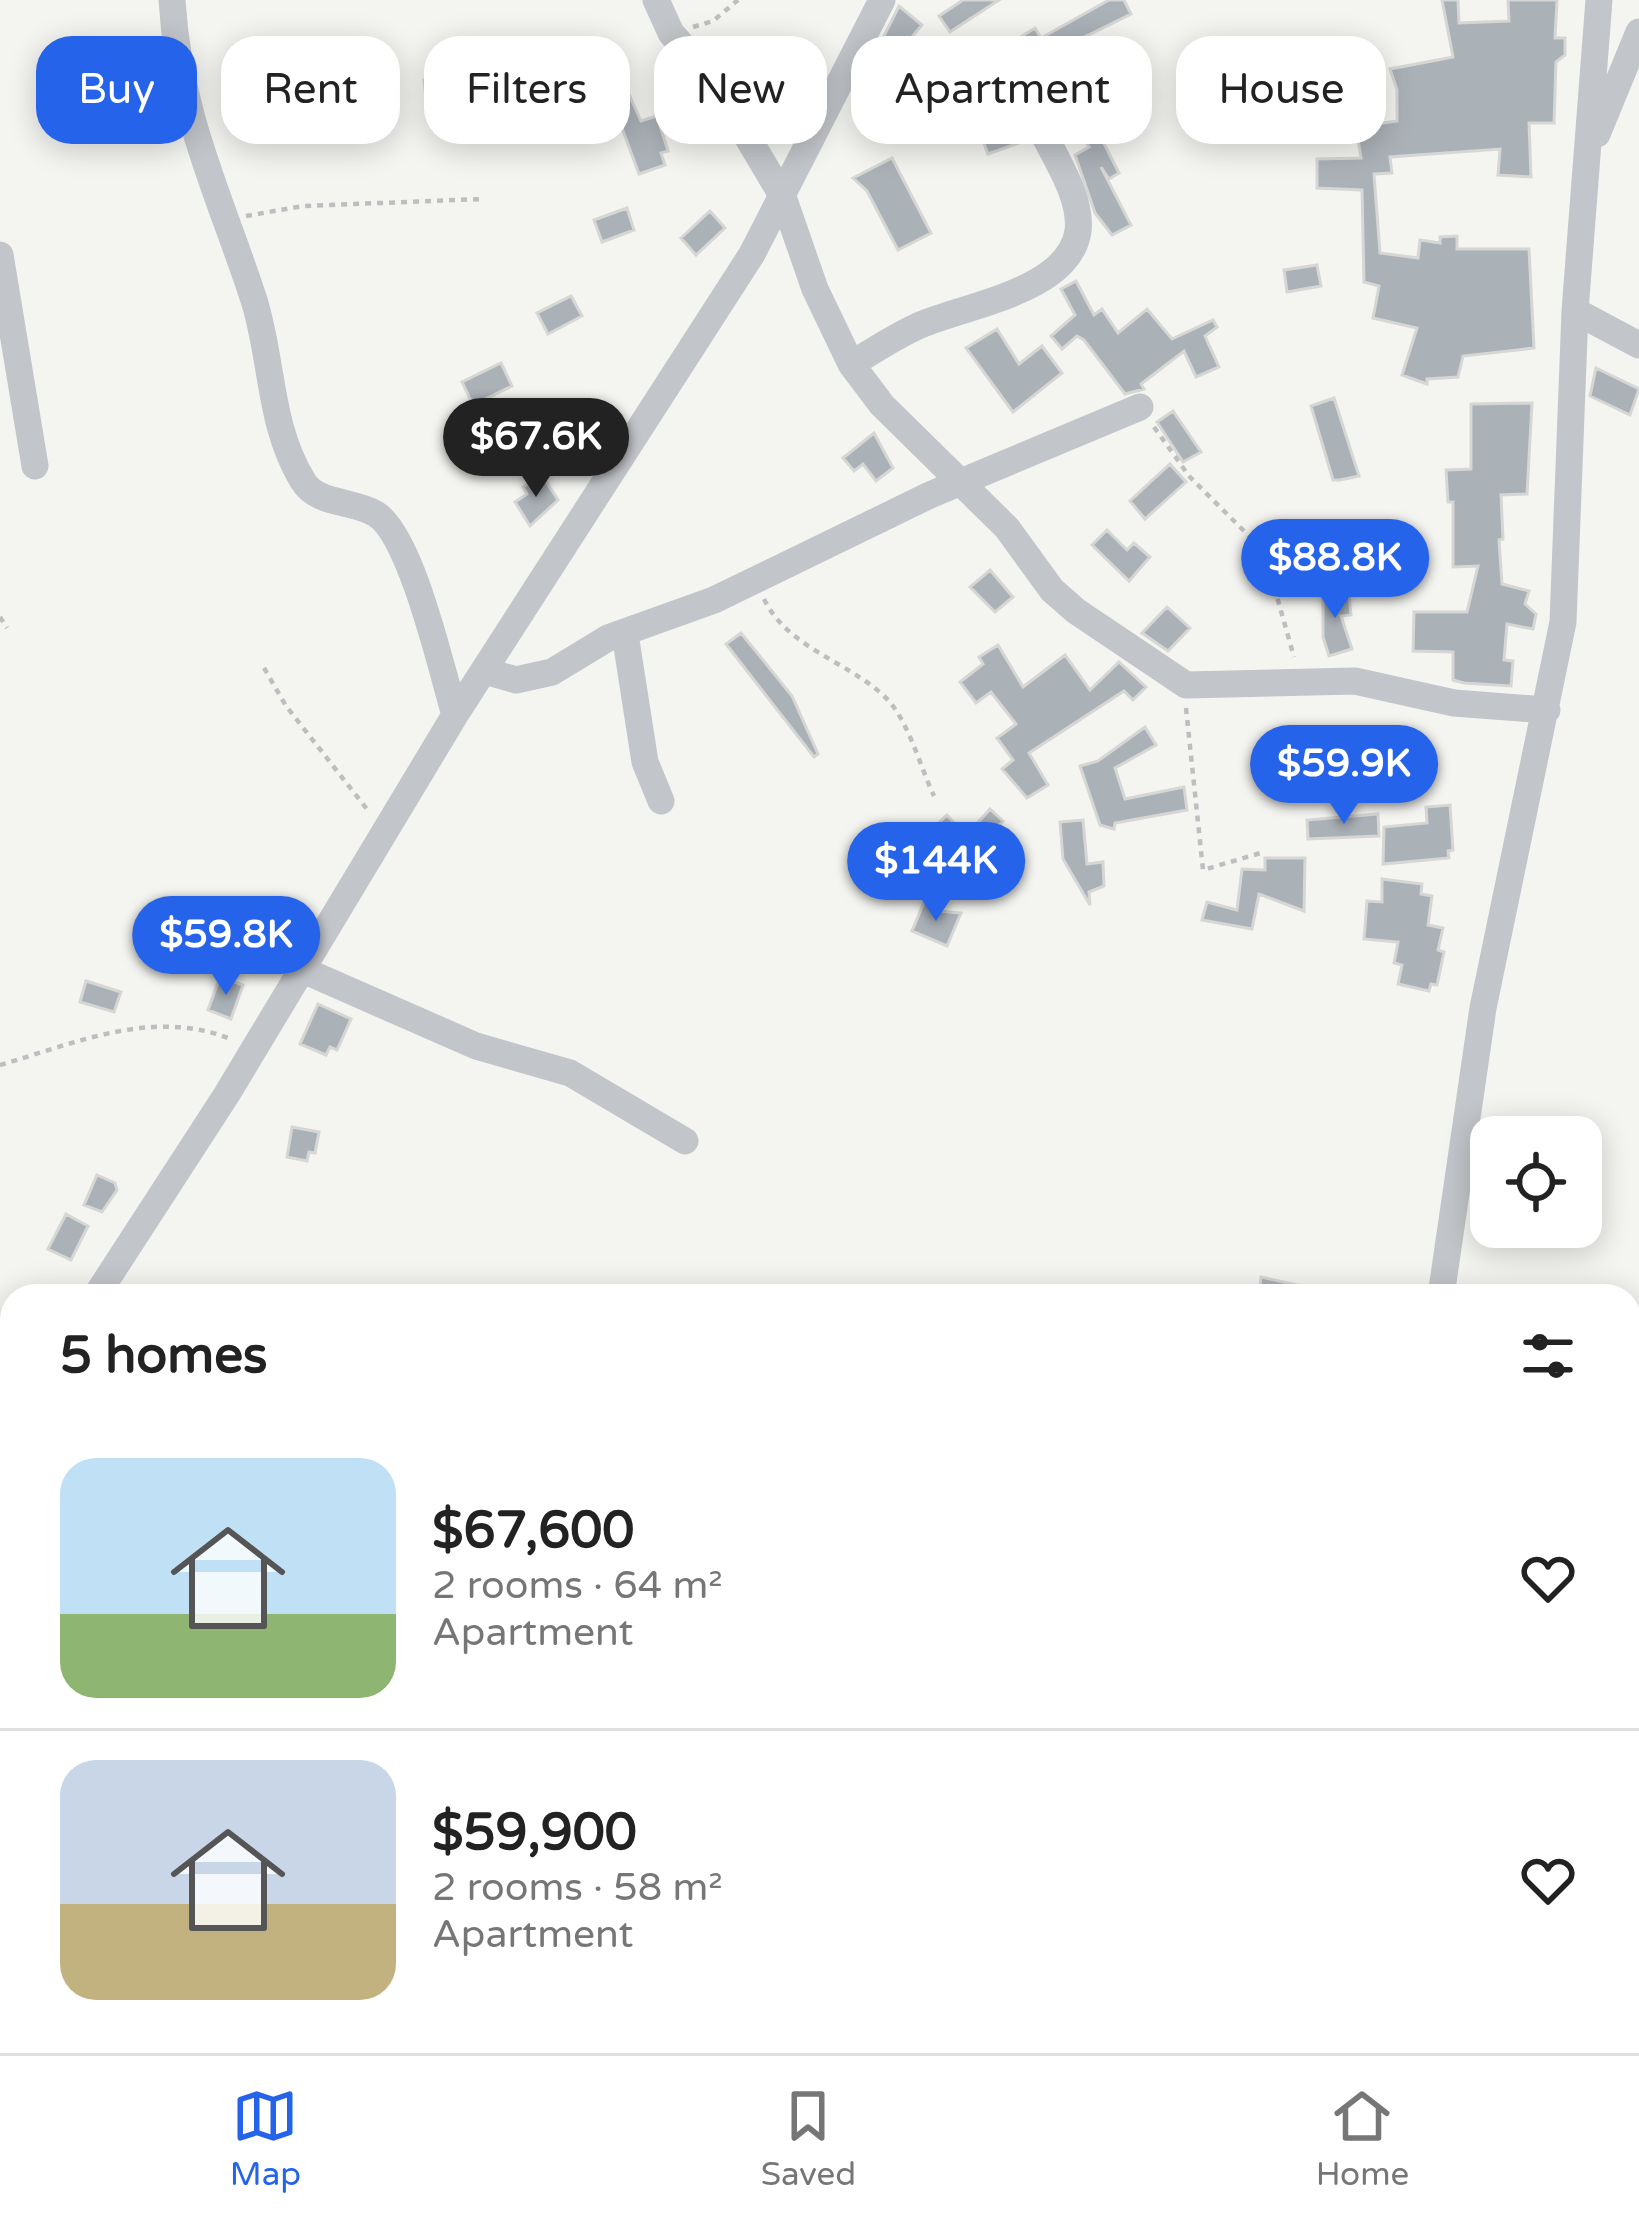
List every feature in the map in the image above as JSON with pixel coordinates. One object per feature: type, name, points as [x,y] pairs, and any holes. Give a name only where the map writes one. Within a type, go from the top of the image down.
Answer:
[{"type":"street","points":[[172,0],[181,91],[255,301],[270,392],[302,481],[315,495],[379,515],[400,547],[455,715]]},
{"type":"street","points":[[656,0],[670,33],[716,83],[784,197],[815,289],[851,364],[882,405],[963,482],[1064,600],[1186,685],[1354,681],[1454,703],[1546,710]]},
{"type":"street","points":[[103,1284],[255,1049],[455,715],[709,324],[784,197],[882,0]]},
{"type":"street","points":[[1444,1284],[1483,1008],[1563,622],[1575,311],[1599,0]]},
{"type":"street","points":[[1587,160],[1639,32]]},
{"type":"street","points":[[851,364],[918,326],[985,307],[1066,260],[1078,230],[1068,183],[1049,144]]},
{"type":"street","points":[[0,255],[35,466]]},
{"type":"street","points":[[1575,311],[1639,344]]},
{"type":"street","points":[[485,671],[503,679],[531,679],[553,672],[591,646],[755,579],[963,482],[1140,407]]},
{"type":"street","points":[[626,634],[644,762],[661,801]]},
{"type":"street","points":[[303,970],[476,1046],[570,1073],[685,1141]]},
{"type":"path","points":[[670,33],[712,21],[738,0]]},
{"type":"path","points":[[223,219],[303,206],[483,200]]},
{"type":"path","points":[[1140,407],[1189,476],[1264,551],[1303,679]]},
{"type":"path","points":[[755,579],[776,623],[846,665],[889,700],[934,796]]},
{"type":"path","points":[[0,617],[8,628]]},
{"type":"path","points":[[264,668],[286,706],[386,833]]},
{"type":"path","points":[[1186,685],[1203,870],[1264,852]]},
{"type":"path","points":[[0,1065],[95,1034],[143,1027],[219,1034],[255,1049]]},
{"type":"building","points":[[963,0],[999,0],[950,32],[939,16]]},
{"type":"building","points":[[1109,0],[1124,0],[1131,14],[1086,36],[1045,36]]},
{"type":"building","points":[[1442,0],[1458,0],[1459,23],[1509,21],[1508,0],[1557,0],[1555,38],[1565,38],[1565,55],[1556,62],[1554,123],[1529,123],[1531,177],[1498,175],[1500,149],[1390,157],[1392,173],[1374,174],[1380,253],[1418,258],[1420,240],[1440,243],[1440,237],[1457,236],[1457,249],[1529,249],[1534,348],[1463,356],[1458,377],[1427,379],[1427,384],[1402,375],[1417,328],[1373,318],[1379,286],[1364,282],[1362,190],[1317,188],[1317,159],[1361,158],[1359,144],[1386,144],[1386,123],[1397,121],[1397,90],[1390,69],[1453,57]]},
{"type":"building","points":[[899,6],[922,25],[913,36],[884,36]]},
{"type":"building","points":[[630,97],[641,121],[654,117],[654,144],[666,144],[668,151],[661,153],[665,165],[639,174],[628,144]]},
{"type":"building","points":[[984,144],[1016,144],[988,154]]},
{"type":"building","points":[[1087,144],[1104,144],[1119,173],[1109,179],[1101,167],[1131,225],[1112,235],[1095,213],[1075,155],[1089,147]]},
{"type":"building","points":[[892,158],[931,233],[898,250],[867,191],[853,178]]},
{"type":"building","points":[[627,208],[634,230],[602,242],[594,220]]},
{"type":"building","points":[[710,211],[725,228],[696,255],[681,238]]},
{"type":"building","points":[[1317,265],[1321,286],[1287,292],[1284,270]]},
{"type":"building","points":[[1076,281],[1094,315],[1102,309],[1118,333],[1147,309],[1172,339],[1213,320],[1217,327],[1205,336],[1219,367],[1196,377],[1184,351],[1141,384],[1144,389],[1125,394],[1084,340],[1077,336],[1062,349],[1051,336],[1075,315],[1061,289]]},
{"type":"building","points":[[571,296],[582,316],[548,334],[537,313]]},
{"type":"building","points":[[997,329],[1019,364],[1042,346],[1062,373],[1013,412],[966,348]]},
{"type":"building","points":[[501,363],[512,386],[473,405],[462,382]]},
{"type":"building","points":[[1596,368],[1639,389],[1630,415],[1590,396]]},
{"type":"building","points":[[1334,398],[1359,476],[1340,480],[1333,480],[1311,406]]},
{"type":"building","points":[[1532,403],[1527,494],[1501,495],[1503,539],[1499,540],[1502,584],[1529,591],[1525,604],[1536,614],[1533,629],[1507,624],[1504,660],[1513,661],[1511,686],[1464,683],[1453,680],[1453,652],[1413,651],[1414,612],[1467,612],[1478,566],[1453,567],[1453,502],[1448,502],[1446,470],[1471,469],[1471,404]]},
{"type":"building","points":[[1173,411],[1201,452],[1183,462],[1157,422]]},
{"type":"building","points":[[557,424],[569,449],[539,465],[527,439]]},
{"type":"building","points":[[874,433],[893,468],[876,481],[863,464],[854,471],[843,458]]},
{"type":"building","points":[[1170,464],[1186,482],[1145,519],[1130,501]]},
{"type":"building","points":[[542,475],[558,500],[530,526],[515,502],[527,494],[523,487]]},
{"type":"building","points":[[1107,530],[1127,550],[1134,543],[1150,557],[1129,581],[1092,545]]},
{"type":"building","points":[[990,570],[1013,597],[995,612],[970,587]]},
{"type":"building","points":[[1329,581],[1334,597],[1349,595],[1351,615],[1341,616],[1352,649],[1329,656],[1323,637],[1323,582]]},
{"type":"building","points":[[1167,607],[1190,628],[1168,651],[1142,633]]},
{"type":"building","points":[[741,633],[792,696],[818,754],[814,757],[726,644]]},
{"type":"building","points":[[998,645],[1023,687],[1065,655],[1090,690],[1119,662],[1146,687],[1133,700],[1124,691],[1029,753],[1048,785],[1027,798],[1002,769],[1013,760],[997,738],[1016,724],[991,692],[976,703],[960,682],[983,664],[979,657]]},
{"type":"building","points":[[1145,727],[1156,745],[1115,768],[1125,799],[1184,787],[1187,810],[1115,823],[1114,829],[1100,825],[1080,766],[1098,761]]},
{"type":"building","points":[[1450,805],[1453,850],[1448,851],[1449,858],[1383,864],[1384,827],[1427,823],[1426,807]]},
{"type":"building","points":[[990,809],[1003,821],[960,870],[926,835],[947,815],[966,836]]},
{"type":"building","points":[[1378,814],[1379,836],[1308,839],[1307,820]]},
{"type":"building","points":[[1083,820],[1087,864],[1103,862],[1104,886],[1089,892],[1090,905],[1063,859],[1060,822]]},
{"type":"building","points":[[1265,858],[1305,858],[1304,911],[1259,894],[1252,929],[1202,920],[1207,902],[1237,910],[1242,869],[1265,870]]},
{"type":"building","points":[[1382,879],[1422,884],[1421,894],[1432,896],[1428,925],[1443,928],[1438,950],[1444,952],[1437,985],[1431,984],[1429,991],[1398,984],[1402,965],[1394,963],[1398,942],[1364,939],[1367,901],[1382,902]]},
{"type":"building","points":[[925,900],[939,911],[961,913],[947,946],[912,931]]},
{"type":"building","points":[[220,977],[243,985],[231,1019],[208,1010]]},
{"type":"building","points":[[86,981],[121,992],[114,1012],[80,1002]]},
{"type":"building","points":[[318,1004],[351,1019],[337,1050],[330,1047],[326,1055],[300,1044]]},
{"type":"building","points":[[292,1127],[319,1132],[315,1153],[309,1152],[307,1161],[287,1157]]},
{"type":"building","points":[[97,1175],[115,1183],[117,1190],[102,1212],[84,1205]]},
{"type":"building","points":[[66,1214],[88,1226],[71,1260],[48,1249]]},
{"type":"building","points":[[1261,1277],[1292,1284],[1260,1284]]}]
